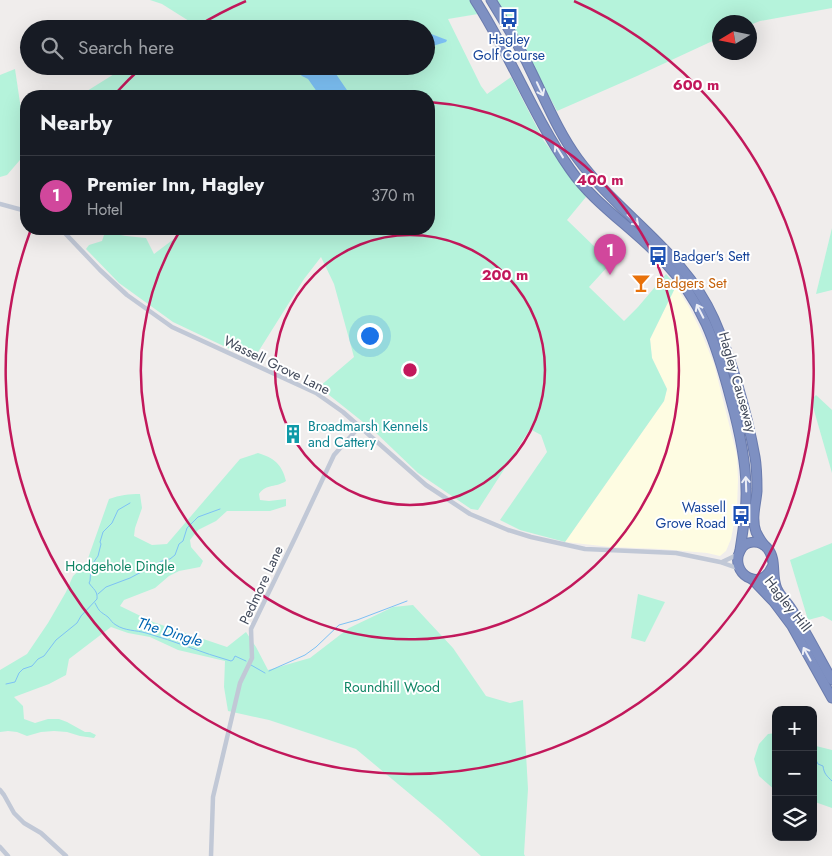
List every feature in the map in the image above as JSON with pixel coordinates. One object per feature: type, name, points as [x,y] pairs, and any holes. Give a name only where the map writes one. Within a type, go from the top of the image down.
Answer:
[{"type":"highway","name":"Hagley Causeway","points":[[475,0],[500,42],[548,134],[570,170],[588,191],[680,278],[698,306],[718,351],[744,456],[745,520],[739,552]]},
{"type":"highway","name":"Hagley Causeway","points":[[491,0],[513,35],[548,108],[577,158],[618,206],[667,252],[686,273],[711,312],[726,348],[752,441],[757,470],[754,522],[764,545]]},
{"type":"highway","points":[[752,542],[764,545],[772,555],[770,572],[764,578],[752,579],[745,576],[740,569],[739,552],[743,546],[752,542]]},
{"type":"highway","name":"Hagley Hill","points":[[772,567],[777,589],[832,680]]},
{"type":"highway","name":"Hagley Hill","points":[[752,579],[774,602],[792,626],[832,698]]},
{"type":"street","points":[[0,204],[20,209]]},
{"type":"street","name":"Wassell Grove Lane","points":[[67,235],[127,295],[172,327],[316,393],[360,426],[426,486],[470,514],[508,530],[585,549],[676,554],[720,562],[740,569]]},
{"type":"street","name":"Pedmore Lane","points":[[211,856],[214,797],[240,683],[252,658],[251,629],[334,455],[360,426]]},
{"type":"street","points":[[720,562],[730,559],[739,552]]},
{"type":"street","points":[[0,790],[14,813],[24,823],[41,833],[66,856]]},
{"type":"street","points":[[0,847],[8,856]]},
{"type":"shaded area","points":[[676,286],[700,329],[714,364],[737,456],[737,508],[731,539],[726,551],[720,556],[707,553],[565,542],[664,401],[667,389],[652,358],[650,339]]},
{"type":"green space","points":[[150,0],[470,0],[478,14],[448,19],[481,86],[487,94],[511,77],[544,141],[586,197],[567,220],[599,251],[609,241],[621,252],[589,287],[624,321],[666,274],[676,286],[650,339],[652,358],[667,389],[664,401],[565,542],[520,530],[500,520],[547,452],[541,435],[530,429],[478,510],[471,509],[418,473],[373,430],[319,387],[354,357],[334,284],[321,257],[304,279],[253,360],[173,322],[119,283],[86,249],[89,245],[102,241],[104,235],[146,238],[154,254],[179,235],[435,235],[435,90],[89,90],[113,75],[435,75],[435,20],[187,20],[162,4]]},
{"type":"green space","points":[[497,0],[832,0],[832,8],[757,22],[757,15],[712,15],[712,41],[557,111]]},
{"type":"green space","points":[[15,69],[20,103],[20,160],[7,175],[0,177],[0,75]]},
{"type":"green space","points":[[832,228],[832,290],[816,294]]},
{"type":"green space","points":[[816,395],[832,410],[832,473],[811,400]]},
{"type":"green space","name":"Roundhill Wood","points":[[258,453],[269,457],[280,466],[286,481],[265,488],[259,494],[260,500],[286,499],[286,506],[270,511],[227,511],[216,521],[198,530],[190,540],[191,547],[203,561],[200,567],[179,571],[169,576],[155,588],[124,600],[120,606],[153,622],[227,647],[246,632],[268,670],[310,658],[349,628],[393,607],[413,605],[453,648],[486,696],[510,703],[523,700],[528,789],[525,856],[481,856],[356,749],[269,720],[228,711],[224,687],[225,661],[178,650],[150,637],[128,633],[111,627],[69,659],[66,675],[49,684],[14,697],[23,706],[24,719],[35,723],[48,719],[59,719],[85,732],[96,735],[94,738],[54,731],[27,736],[17,732],[0,732],[0,670],[27,654],[48,623],[73,576],[86,564],[109,499],[124,495],[140,494],[142,508],[134,536],[152,545],[167,544],[240,459]]},
{"type":"green space","points":[[832,543],[832,621],[823,616],[808,620],[790,560]]},
{"type":"green space","points":[[638,594],[665,602],[645,642],[631,638]]},
{"type":"green space","points":[[768,734],[772,734],[772,787],[759,776],[754,759],[759,744]]},
{"type":"green space","points":[[817,746],[832,750],[832,808],[817,803]]},
{"type":"water","points":[[435,35],[447,40],[435,45]]},
{"type":"water","points":[[337,75],[347,90],[316,90],[308,79],[302,76]]},
{"type":"waterway","name":"The Dingle","points":[[6,684],[15,682],[23,669],[32,666],[38,659],[44,656],[56,640],[77,623],[97,599],[96,592],[89,583],[91,566],[98,556],[103,532],[112,523],[118,510],[130,503]]},
{"type":"waterway","points":[[98,594],[106,587],[170,559],[175,555],[179,544],[183,541],[187,528],[198,517],[220,509]]},
{"type":"waterway","name":"The Dingle","points":[[269,671],[305,655],[339,625],[407,601]]},
{"type":"waterway","name":"The Dingle","points":[[95,603],[100,612],[123,628],[157,636],[231,661],[235,656],[246,661]]},
{"type":"waterway","name":"The Dingle","points":[[251,665],[265,673]]},
{"type":"waterway","points":[[817,762],[823,766],[825,773],[832,781]]},
{"type":"place","name":"Hagley Golf Course","points":[[509,18]]},
{"type":"place","name":"Badger's Sett","points":[[658,256]]},
{"type":"place","name":"Premier Inn, Hagley","points":[[610,275]]},
{"type":"place","name":"Badgers Set","points":[[641,283]]},
{"type":"place","name":"Broadmarsh Kennels and Cattery","points":[[293,434]]},
{"type":"place","name":"Wassell Grove Road","points":[[741,515]]},
{"type":"park label","name":"Hodgehole Dingle","points":[[120,566]]}]
